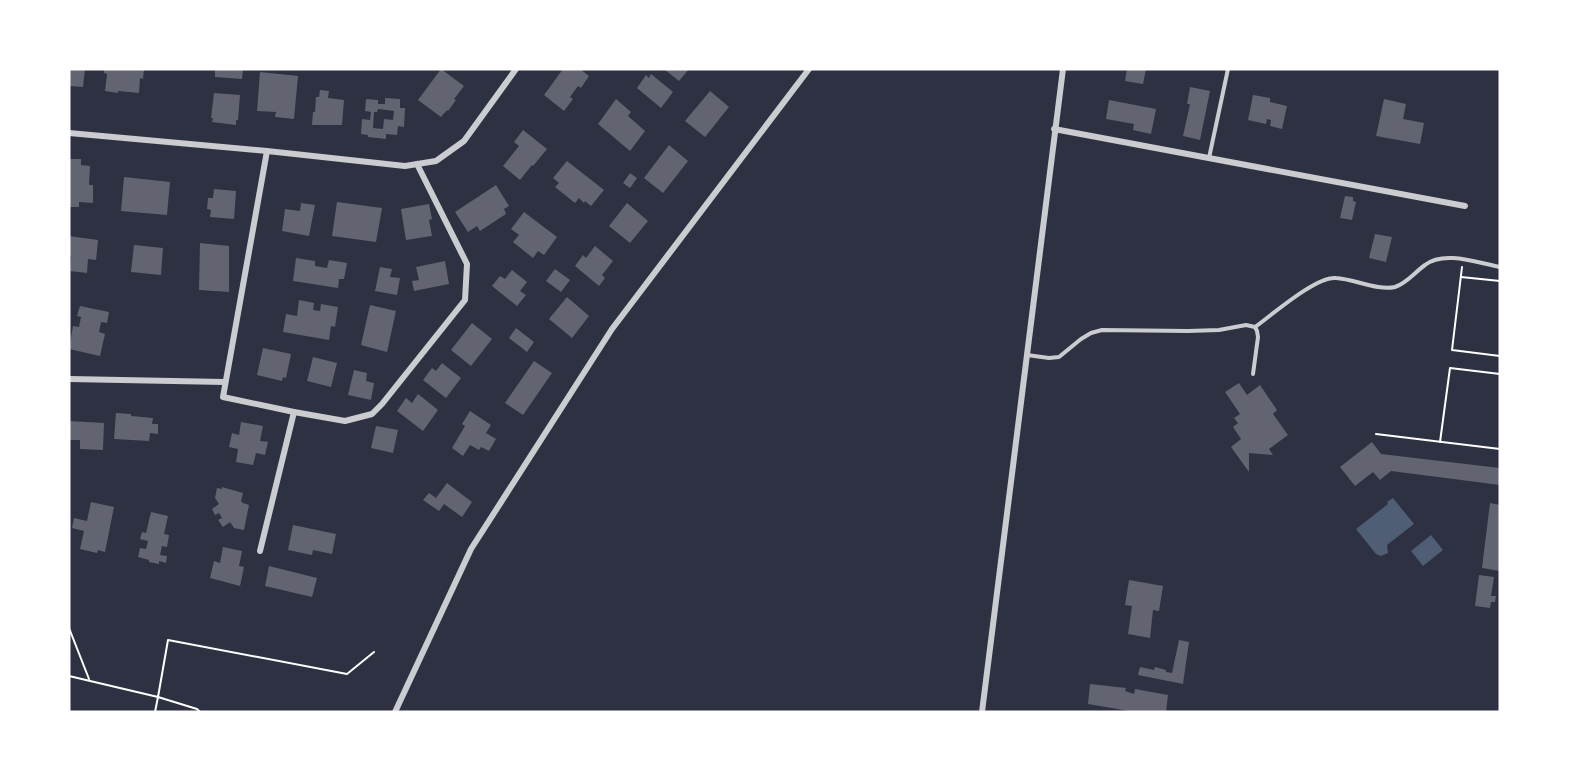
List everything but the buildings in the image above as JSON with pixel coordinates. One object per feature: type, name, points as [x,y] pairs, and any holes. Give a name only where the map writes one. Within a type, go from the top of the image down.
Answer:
[{"type":"street","points":[[69,133],[405,166],[436,161],[464,141],[516,69]]},
{"type":"street","points":[[395,712],[471,549],[612,329],[809,69]]},
{"type":"street","points":[[987,712],[982,712],[1063,69]]},
{"type":"street","points":[[1054,129],[1465,206]]},
{"type":"street","points":[[267,151],[223,397],[345,421],[372,414],[382,404],[465,300],[467,264],[417,164]]},
{"type":"street","points":[[69,379],[225,382]]},
{"type":"street","points":[[260,552],[294,412]]},
{"type":"lane","points":[[1209,158],[1228,69]]},
{"type":"lane","points":[[1254,327],[1304,291],[1326,279],[1337,278],[1392,287],[1404,282],[1434,259],[1446,257],[1500,267]]},
{"type":"lane","points":[[1027,355],[1059,357],[1086,336],[1108,329],[1188,331],[1220,330],[1246,325],[1254,327],[1258,337],[1253,374]]},
{"type":"path","points":[[1463,260],[1452,350],[1500,356]]},
{"type":"path","points":[[1461,277],[1500,281]]},
{"type":"path","points":[[1440,442],[1450,368],[1500,374]]},
{"type":"path","points":[[1376,434],[1500,449]]},
{"type":"path","points":[[69,628],[89,680]]},
{"type":"path","points":[[155,712],[168,640],[347,674],[374,652]]},
{"type":"path","points":[[69,676],[158,697],[200,712]]},
{"type":"water","points":[[1393,498],[1414,524],[1387,545],[1388,553],[1381,556],[1376,554],[1356,529]]},
{"type":"water","points":[[1431,535],[1443,550],[1423,566],[1411,551]]}]
